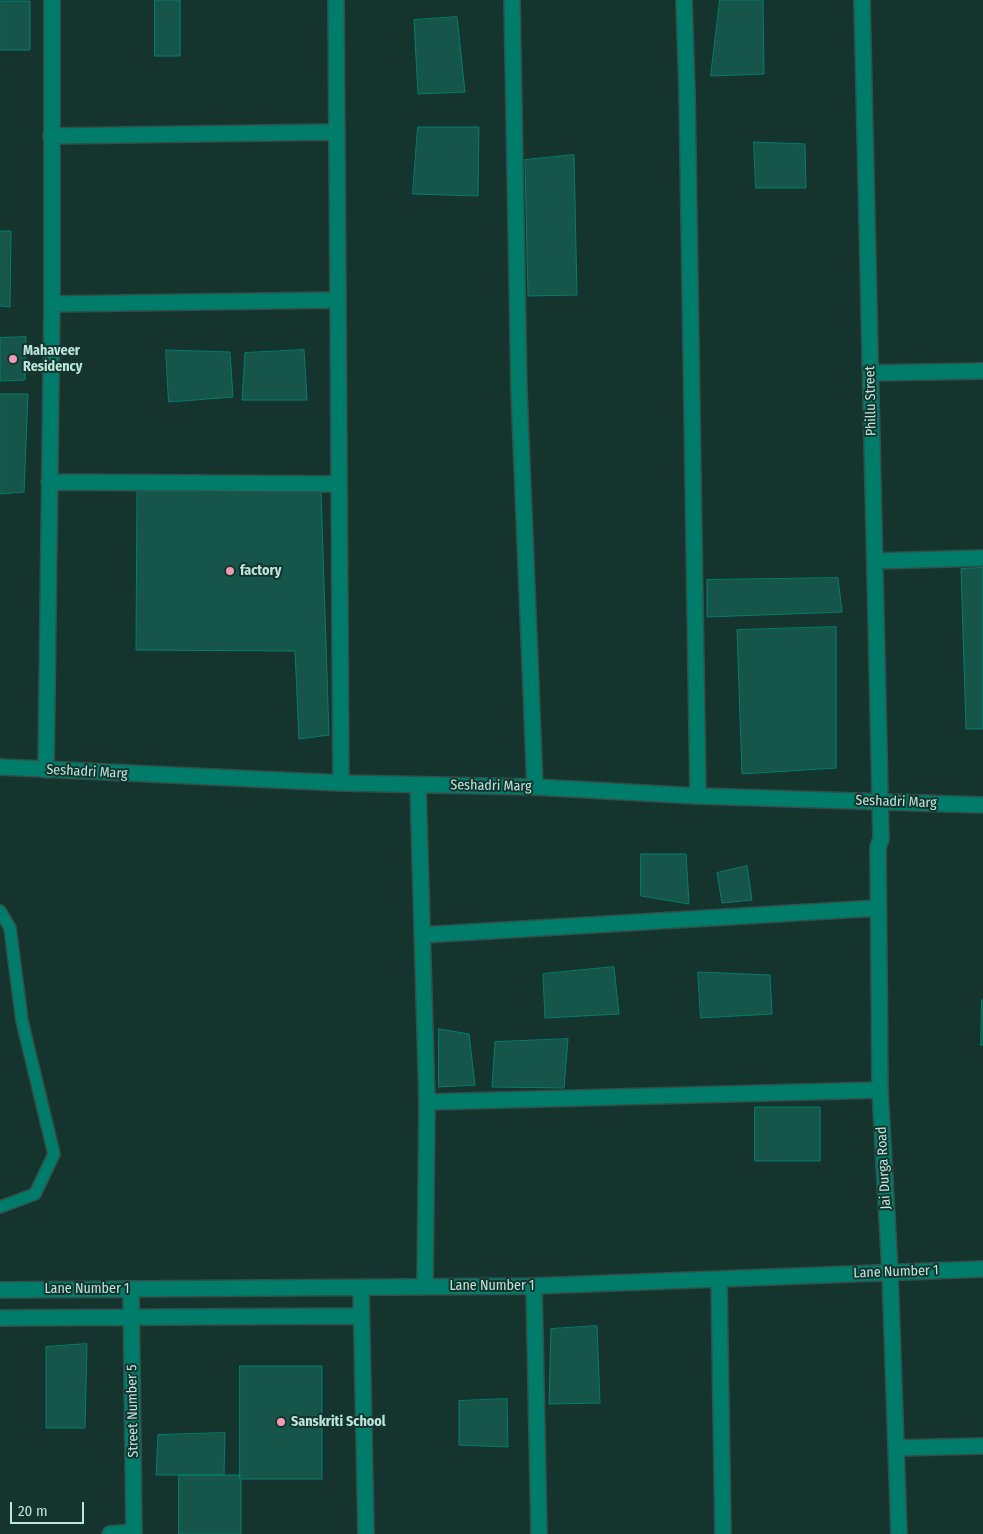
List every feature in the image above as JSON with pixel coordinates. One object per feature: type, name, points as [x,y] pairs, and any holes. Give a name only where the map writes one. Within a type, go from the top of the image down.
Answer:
[{"type":"street","points":[[46,770],[52,304],[52,0]]},
{"type":"street","points":[[336,0],[341,783]]},
{"type":"street","points":[[512,0],[519,391],[535,787]]},
{"type":"street","points":[[684,0],[698,796]]},
{"type":"street","name":"Phillu Street","points":[[862,0],[880,801]]},
{"type":"street","points":[[51,136],[336,132]]},
{"type":"street","points":[[52,304],[338,300]]},
{"type":"street","points":[[870,373],[983,371]]},
{"type":"street","points":[[49,482],[338,484]]},
{"type":"street","points":[[875,561],[983,558]]},
{"type":"street","name":"Seshadri Marg","points":[[0,767],[341,783],[535,787],[698,796],[983,805]]},
{"type":"street","points":[[418,785],[427,1102],[425,1286]]},
{"type":"street","name":"Jai Durga Road","points":[[880,801],[881,839],[878,847],[880,1090],[890,1272],[899,1534]]},
{"type":"street","points":[[422,935],[878,908]]},
{"type":"street","points":[[427,1102],[880,1090]]},
{"type":"street","name":"Lane Number 1","points":[[0,1290],[534,1286],[983,1269]]},
{"type":"street","points":[[719,1279],[723,1534]]},
{"type":"street","points":[[534,1286],[538,1534]]},
{"type":"street","points":[[361,1288],[366,1534]]},
{"type":"street","name":"Street Number 5","points":[[131,1289],[134,1533]]},
{"type":"street","points":[[0,1318],[361,1316]]},
{"type":"street","points":[[896,1448],[983,1446]]},
{"type":"street","points":[[110,1534],[134,1533]]},
{"type":"lane","points":[[0,911],[10,928],[22,1021],[54,1154],[35,1194],[0,1207]]},
{"type":"building","points":[[155,0],[180,0],[180,56],[155,56]]},
{"type":"building","points":[[720,0],[763,0],[764,74],[711,76]]},
{"type":"building","points":[[0,1],[30,1],[30,50],[0,50]]},
{"type":"building","points":[[457,17],[465,92],[418,94],[414,20]]},
{"type":"building","points":[[418,127],[479,127],[478,196],[413,194]]},
{"type":"building","points":[[754,142],[805,144],[806,188],[756,188]]},
{"type":"building","points":[[574,155],[577,295],[528,296],[525,160]]},
{"type":"building","points":[[0,231],[11,231],[10,307],[0,306]]},
{"type":"building","name":"Mahaveer Residency","points":[[26,337],[25,380],[0,381],[0,338]]},
{"type":"building","points":[[166,350],[230,352],[233,397],[169,402]]},
{"type":"building","points":[[304,350],[307,400],[242,400],[245,353]]},
{"type":"building","points":[[0,394],[28,394],[24,492],[0,494]]},
{"type":"building","name":"factory","points":[[321,491],[329,735],[299,739],[295,651],[136,650],[137,492]]},
{"type":"building","points":[[983,568],[983,729],[966,729],[961,569]]},
{"type":"building","points":[[838,578],[842,612],[707,617],[707,580]]},
{"type":"building","points":[[836,627],[836,768],[742,774],[737,630]]},
{"type":"building","points":[[641,854],[686,854],[689,904],[641,896]]},
{"type":"building","points":[[747,866],[752,900],[722,903],[717,873]]},
{"type":"building","points":[[614,967],[619,1014],[545,1018],[543,974]]},
{"type":"building","points":[[698,972],[770,975],[772,1014],[701,1018]]},
{"type":"building","points":[[982,1000],[983,1045],[981,1045]]},
{"type":"building","points":[[439,1029],[469,1034],[475,1085],[439,1087]]},
{"type":"building","points":[[568,1039],[564,1088],[492,1087],[495,1042]]},
{"type":"building","points":[[755,1107],[820,1107],[820,1161],[755,1161]]},
{"type":"building","points":[[597,1326],[600,1403],[549,1404],[551,1329]]},
{"type":"building","points":[[87,1344],[85,1428],[46,1428],[46,1347]]},
{"type":"building","name":"Sanskriti School","points":[[240,1366],[322,1366],[322,1479],[240,1479]]},
{"type":"building","points":[[507,1399],[508,1447],[459,1445],[459,1401]]},
{"type":"building","points":[[225,1433],[224,1475],[156,1475],[158,1435]]},
{"type":"building","points":[[179,1475],[241,1475],[241,1534],[179,1534]]},
{"type":"place","name":"Mahaveer Residency","points":[[13,359]]},
{"type":"place","name":"factory","points":[[230,571]]},
{"type":"place","name":"Sanskriti School","points":[[281,1422]]}]
